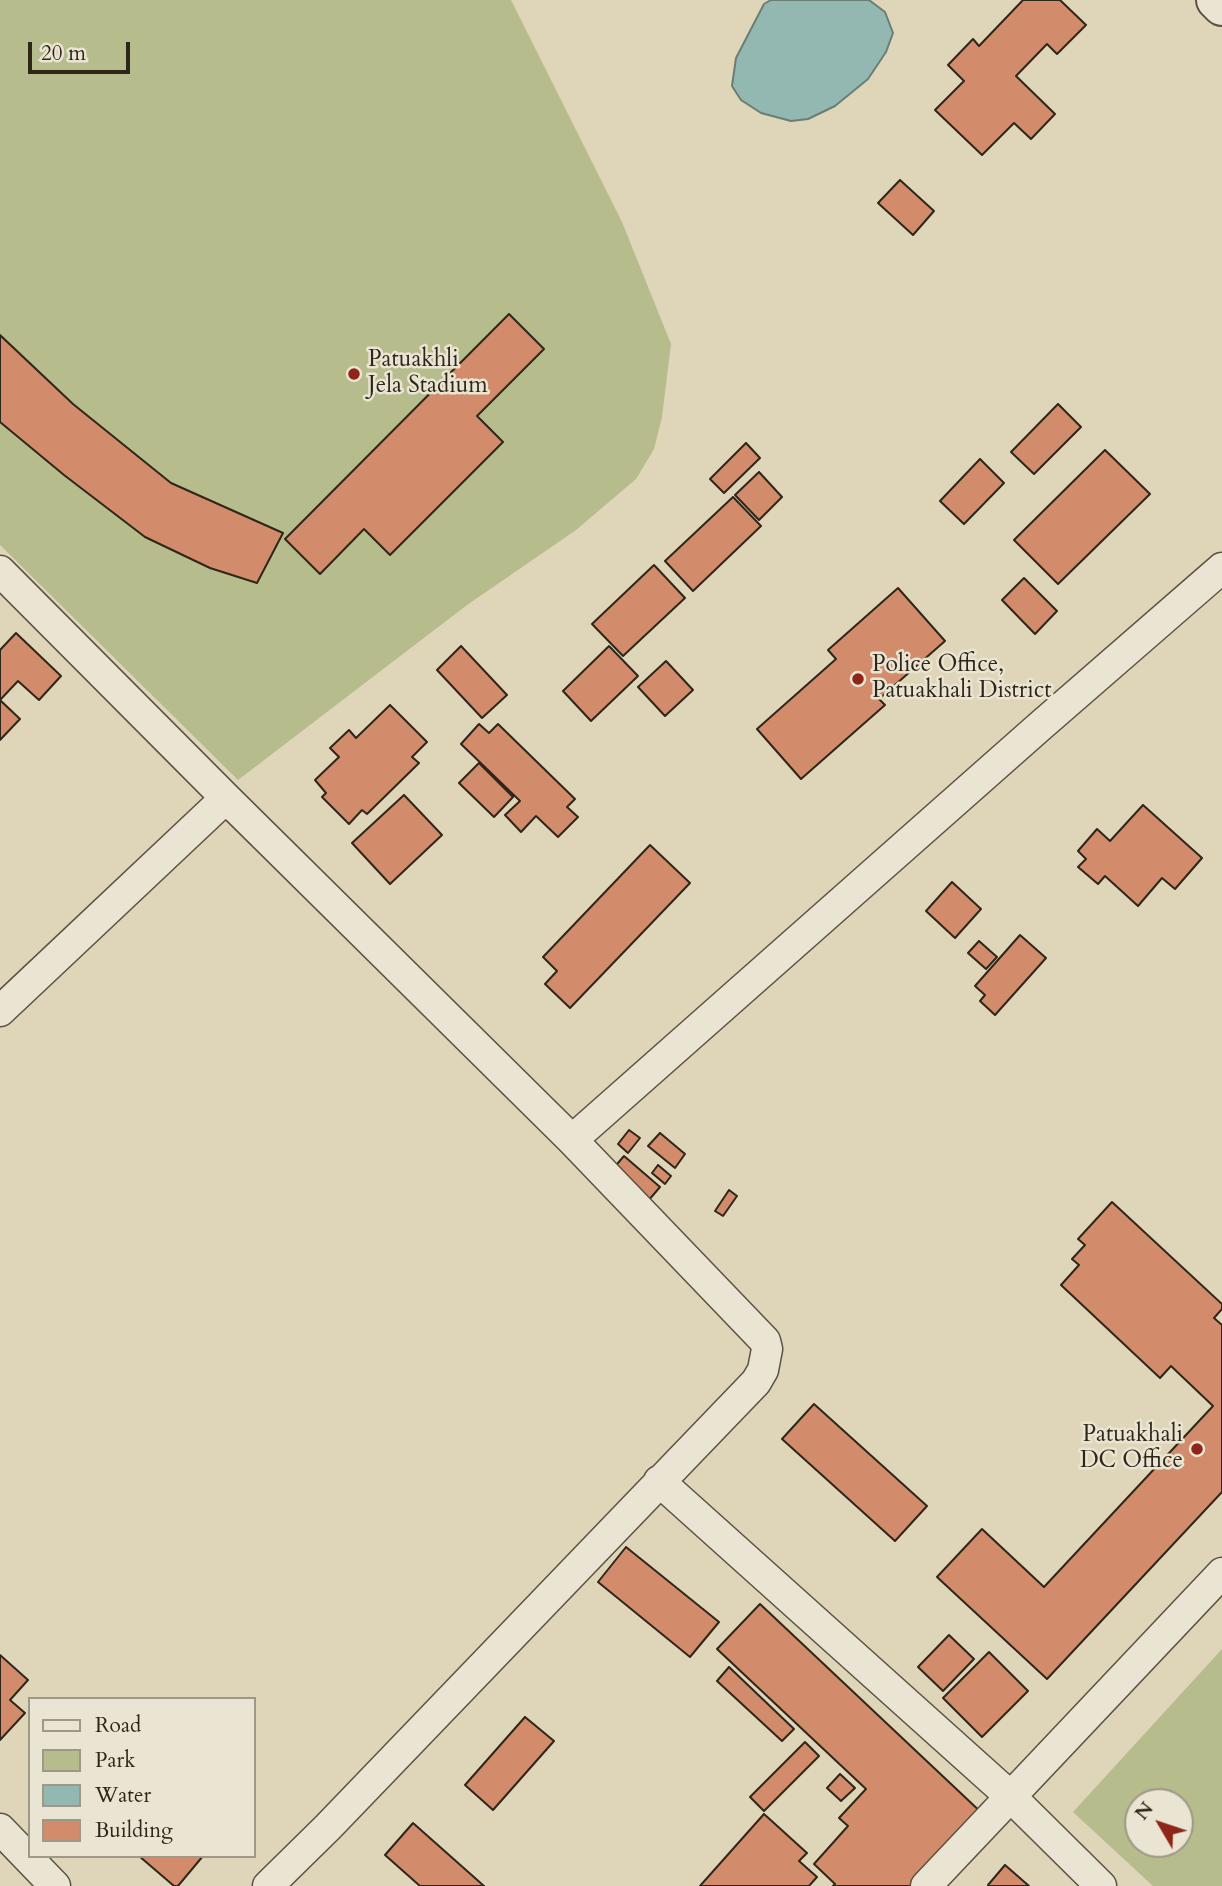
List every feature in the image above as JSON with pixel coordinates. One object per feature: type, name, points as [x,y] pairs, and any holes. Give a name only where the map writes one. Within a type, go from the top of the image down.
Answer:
[{"type":"street","points":[[1216,0],[1222,6]]},
{"type":"street","points":[[572,1140],[1222,568]]},
{"type":"street","points":[[0,571],[226,799],[572,1140],[765,1341],[767,1349],[763,1370],[756,1382],[268,1886]]},
{"type":"street","points":[[0,1011],[226,799]]},
{"type":"street","points":[[659,1481],[1010,1796],[1101,1886]]},
{"type":"street","points":[[926,1886],[1222,1573]]},
{"type":"street","points":[[0,1829],[55,1886]]},
{"type":"green space","name":"Patuakhli Jela Stadium","points":[[0,0],[511,0],[622,222],[671,344],[662,417],[654,449],[636,479],[576,530],[467,605],[238,780],[0,545],[0,422],[64,475],[145,536],[210,568],[257,582],[283,534],[171,483],[73,404],[0,335]]},
{"type":"green space","points":[[1222,1649],[1222,1886],[1153,1886],[1073,1812]]},
{"type":"water","points":[[771,0],[869,0],[885,12],[893,33],[886,52],[868,79],[835,106],[808,119],[791,121],[761,113],[741,100],[732,86],[736,58],[764,4]]},
{"type":"building","points":[[1023,0],[1060,0],[1086,25],[1057,54],[1047,44],[1016,76],[1055,114],[1031,139],[1014,123],[982,155],[935,110],[964,81],[948,65],[973,39],[979,46]]},
{"type":"building","points":[[900,180],[934,211],[913,235],[878,203]]},
{"type":"building","points":[[509,314],[544,349],[477,416],[503,442],[390,555],[364,529],[320,574],[285,539]]},
{"type":"building","points":[[0,335],[73,404],[171,483],[283,533],[257,583],[210,568],[145,537],[0,422]]},
{"type":"building","points":[[1058,404],[1081,427],[1034,474],[1011,452]]},
{"type":"building","points":[[746,443],[760,458],[724,493],[710,479]]},
{"type":"building","points":[[1105,450],[1150,494],[1058,584],[1014,540]]},
{"type":"building","points":[[980,459],[1004,483],[964,524],[940,501]]},
{"type":"building","points":[[759,472],[782,497],[759,520],[735,495]]},
{"type":"building","points":[[733,497],[761,526],[693,591],[665,561]]},
{"type":"building","points":[[654,565],[685,598],[623,656],[592,624]]},
{"type":"building","points":[[1024,578],[1057,611],[1035,634],[1002,600]]},
{"type":"building","name":"Police Office, Patuakhali District","points":[[898,588],[945,641],[879,699],[885,705],[801,779],[757,729],[836,659],[828,650]]},
{"type":"building","points":[[16,633],[61,676],[39,700],[18,681],[0,700],[0,650]]},
{"type":"building","points":[[461,646],[507,695],[482,718],[437,670]]},
{"type":"building","points":[[609,646],[638,676],[591,721],[563,691]]},
{"type":"building","points":[[666,661],[693,690],[665,716],[638,687]]},
{"type":"building","points":[[0,700],[20,719],[0,740]]},
{"type":"building","points":[[390,705],[427,742],[412,757],[419,763],[367,814],[362,810],[349,824],[322,797],[326,793],[315,780],[339,757],[330,748],[349,730],[356,738]]},
{"type":"building","points":[[479,724],[489,733],[498,724],[575,799],[567,807],[578,817],[558,837],[536,816],[521,832],[505,815],[520,801],[461,744]]},
{"type":"building","points":[[479,763],[513,797],[494,817],[459,783]]},
{"type":"building","points":[[404,795],[442,835],[390,884],[352,843]]},
{"type":"building","points":[[1143,805],[1202,858],[1175,889],[1162,878],[1138,906],[1105,876],[1098,884],[1078,867],[1086,859],[1078,851],[1097,829],[1110,841]]},
{"type":"building","points":[[650,845],[690,883],[570,1008],[545,984],[557,971],[543,957]]},
{"type":"building","points":[[952,882],[981,909],[955,938],[926,911]]},
{"type":"building","points":[[1020,935],[1046,958],[995,1015],[980,1001],[985,995],[975,986]]},
{"type":"building","points":[[979,941],[997,957],[986,969],[968,953]]},
{"type":"building","points":[[629,1130],[640,1138],[628,1153],[618,1144]]},
{"type":"building","points":[[660,1133],[685,1154],[675,1168],[648,1146]]},
{"type":"building","points":[[624,1156],[660,1187],[648,1201],[612,1170]]},
{"type":"building","points":[[658,1165],[671,1176],[665,1184],[652,1173]]},
{"type":"building","points":[[729,1190],[737,1196],[723,1216],[715,1211]]},
{"type":"building","name":"Patuakhali DC Office","points":[[1112,1202],[1222,1304],[1222,1309],[1214,1318],[1222,1325],[1222,1492],[1047,1679],[937,1577],[982,1529],[1044,1587],[1213,1406],[1171,1366],[1160,1378],[1061,1285],[1079,1265],[1072,1259],[1085,1245],[1078,1239]]},
{"type":"building","points":[[814,1404],[927,1506],[895,1541],[782,1439]]},
{"type":"building","points":[[626,1547],[719,1622],[690,1657],[598,1582]]},
{"type":"building","points":[[760,1604],[985,1816],[919,1886],[833,1886],[835,1884],[814,1864],[848,1826],[839,1818],[866,1789],[717,1649]]},
{"type":"building","points":[[949,1635],[974,1659],[943,1691],[918,1667]]},
{"type":"building","points":[[989,1652],[1028,1691],[982,1737],[943,1698]]},
{"type":"building","points":[[0,1655],[28,1680],[10,1700],[25,1713],[0,1740]]},
{"type":"building","points":[[729,1667],[794,1729],[782,1741],[717,1681]]},
{"type":"building","points":[[525,1717],[554,1741],[493,1810],[465,1785]]},
{"type":"building","points":[[805,1742],[819,1756],[764,1811],[750,1797]]},
{"type":"building","points":[[840,1774],[855,1788],[841,1801],[827,1788]]},
{"type":"building","points":[[764,1814],[807,1853],[799,1861],[817,1877],[809,1886],[700,1886]]},
{"type":"building","points":[[413,1823],[484,1886],[420,1886],[385,1855]]},
{"type":"building","points":[[141,1858],[201,1858],[178,1886],[174,1886]]},
{"type":"building","points":[[1005,1865],[1029,1886],[989,1886]]},
{"type":"place","name":"Patuakhli Jela Stadium","points":[[354,374]]},
{"type":"place","name":"Police Office, Patuakhali District","points":[[858,679]]},
{"type":"place","name":"Patuakhali DC Office","points":[[1197,1449]]}]
